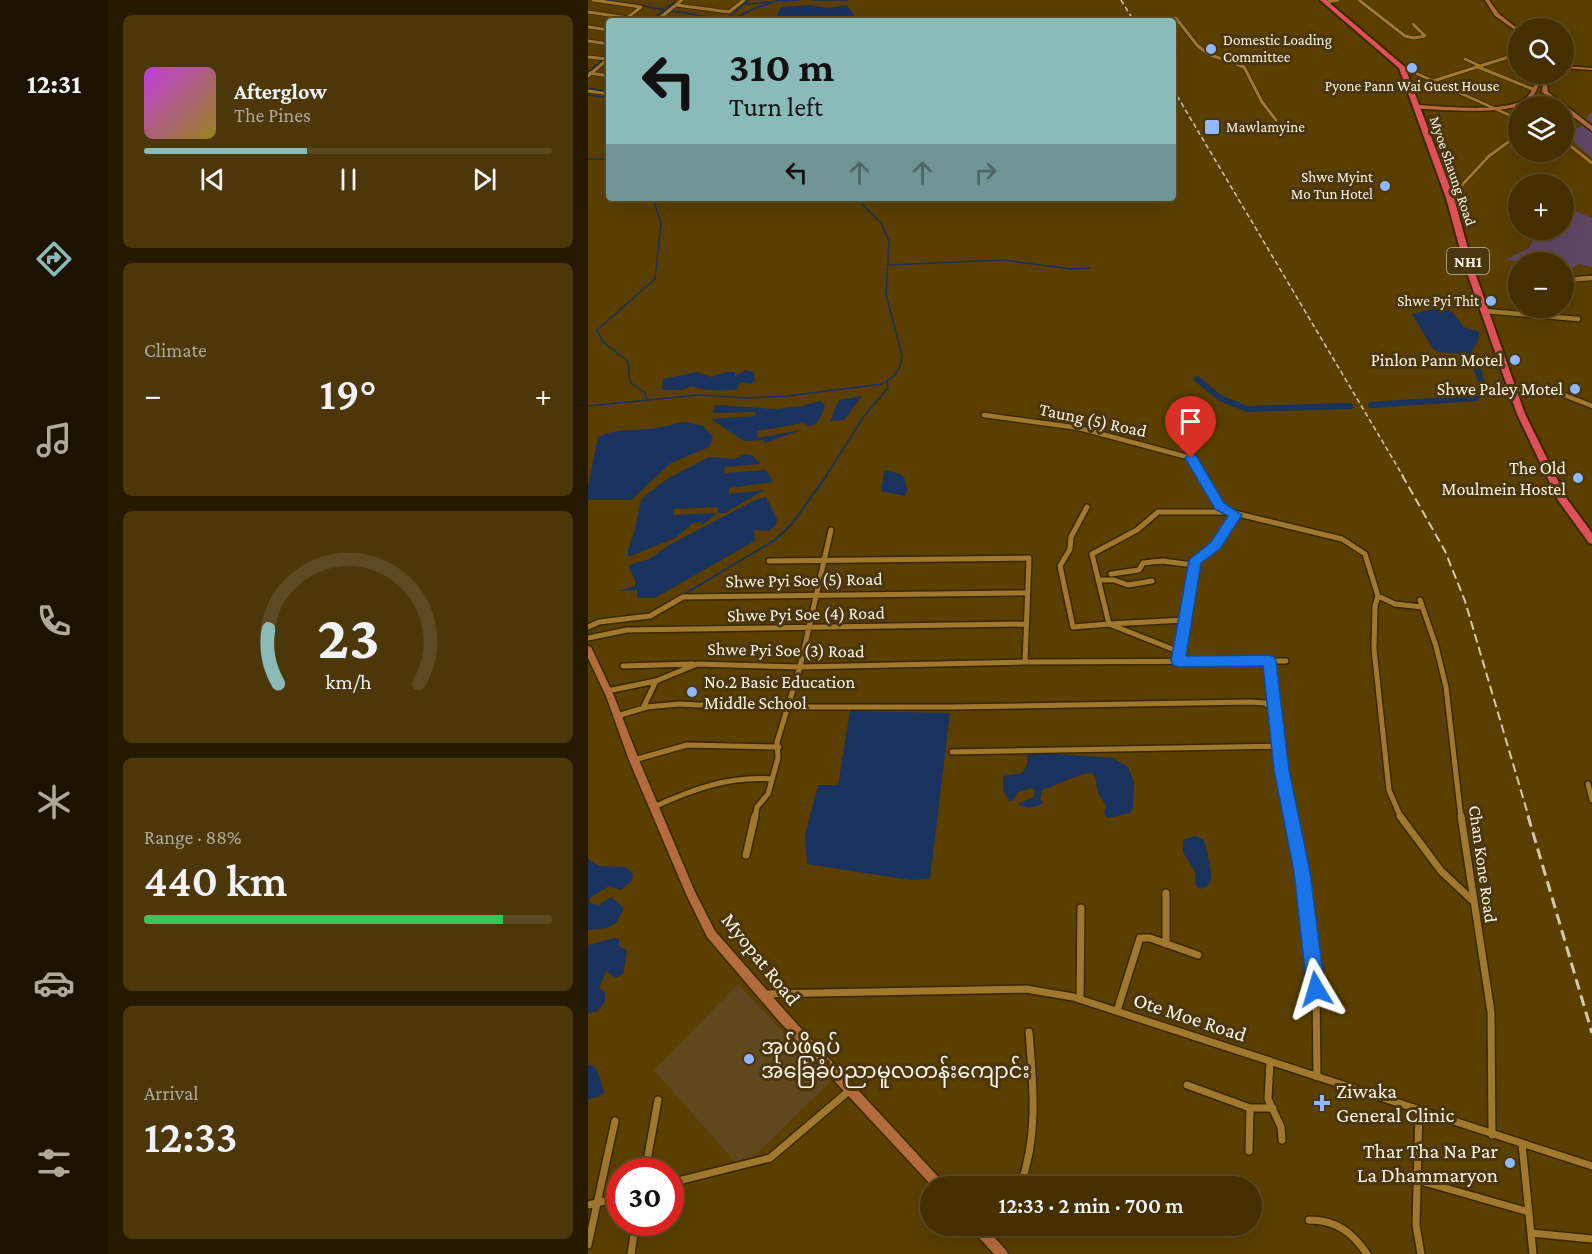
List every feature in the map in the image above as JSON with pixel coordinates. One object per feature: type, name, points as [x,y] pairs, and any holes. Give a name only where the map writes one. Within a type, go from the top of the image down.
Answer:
[{"type":"highway","name":"Myoe Shaung Road","points":[[1325,1],[1402,67],[1450,198],[1485,311],[1532,441],[1570,512],[1592,540]]},
{"type":"main road","points":[[1487,0],[1497,15],[1508,23]]},
{"type":"main road","points":[[1574,68],[1592,69]]},
{"type":"main road","points":[[1418,107],[1493,109],[1515,106],[1526,101],[1538,84]]},
{"type":"main road","points":[[1574,115],[1592,129]]},
{"type":"main road","name":"Myopat Road","points":[[588,649],[653,807],[711,934],[930,1176]]},
{"type":"main road","points":[[986,1236],[1002,1254]]},
{"type":"street","points":[[588,12],[627,18],[640,7],[593,0]]},
{"type":"street","points":[[660,18],[682,0]]},
{"type":"street","points":[[736,0],[744,1]]},
{"type":"street","points":[[1325,1],[1338,0]]},
{"type":"street","points":[[1359,0],[1405,36],[1414,38],[1425,36],[1413,24]]},
{"type":"street","points":[[676,4],[729,12],[744,1]]},
{"type":"street","points":[[1176,18],[1197,45],[1208,54],[1244,67],[1262,102],[1276,120]]},
{"type":"street","points":[[588,27],[606,30]]},
{"type":"street","points":[[588,41],[606,44]]},
{"type":"street","points":[[588,57],[606,59]]},
{"type":"street","points":[[1433,81],[1508,57]]},
{"type":"street","points":[[1465,59],[1535,90]]},
{"type":"street","points":[[589,74],[606,61]]},
{"type":"street","points":[[1402,67],[1508,116]]},
{"type":"street","points":[[589,74],[606,76]]},
{"type":"street","points":[[588,91],[606,94]]},
{"type":"street","points":[[1450,198],[1489,156],[1508,142]]},
{"type":"street","points":[[1574,149],[1592,163]]},
{"type":"street","points":[[1574,280],[1592,278]]},
{"type":"street","points":[[1485,311],[1578,319]]},
{"type":"street","points":[[1512,388],[1564,395],[1592,406]]},
{"type":"street","name":"Taung (5) Road","points":[[984,415],[1078,428],[1191,458],[1219,506],[1233,513]]},
{"type":"street","points":[[1087,507],[1071,537],[1070,549],[1061,561],[1062,578],[1073,627],[1185,620]]},
{"type":"street","points":[[1109,624],[1092,554],[1137,530],[1158,512],[1233,513],[1271,520],[1342,539],[1355,546],[1365,554],[1378,596],[1375,606],[1374,649],[1389,790],[1400,816],[1418,842],[1441,871],[1472,900]]},
{"type":"street","points":[[1178,661],[1195,560],[1215,546],[1233,513]]},
{"type":"street","points":[[746,855],[757,807],[768,794],[778,758],[777,742],[810,629],[831,530]]},
{"type":"street","points":[[769,561],[1029,558],[1025,662]]},
{"type":"street","points":[[1111,574],[1139,570],[1143,562],[1148,561],[1173,561],[1194,565]]},
{"type":"street","points":[[1098,580],[1114,580],[1128,585],[1152,581]]},
{"type":"street","name":"Shwe Pyi Soe (5) Road","points":[[588,627],[599,622],[650,616],[683,597],[1026,593]]},
{"type":"street","name":"Chan Kone Road","points":[[1378,596],[1395,604],[1421,604],[1436,646],[1446,687],[1472,900],[1491,1012],[1492,1135]]},
{"type":"street","name":"Shwe Pyi Soe (4) Road","points":[[588,638],[627,630],[1026,624]]},
{"type":"street","points":[[1109,624],[1180,652]]},
{"type":"street","points":[[1269,661],[1279,746],[1304,884],[1316,989],[1317,1077]]},
{"type":"street","name":"Shwe Pyi Soe (3) Road","points":[[607,691],[656,681],[697,664],[800,667],[1025,662],[1286,661]]},
{"type":"street","points":[[623,666],[697,664]]},
{"type":"street","points":[[643,708],[647,697],[655,688],[656,681]]},
{"type":"street","points":[[617,716],[643,708],[679,704],[788,707],[1250,702],[1265,703],[1276,712]]},
{"type":"street","points":[[634,760],[687,745],[778,747]]},
{"type":"street","points":[[952,752],[1279,746]]},
{"type":"street","points":[[653,807],[671,797],[710,783],[728,782],[738,778],[772,779]]},
{"type":"street","points":[[1588,784],[1592,800]]},
{"type":"street","points":[[1166,893],[1166,944]]},
{"type":"street","points":[[1080,999],[1081,908]]},
{"type":"street","points":[[1118,1011],[1140,938],[1150,938],[1198,955]]},
{"type":"street","name":"Ote Moe Road","points":[[763,994],[1026,989],[1080,999],[1592,1166]]},
{"type":"street","points":[[1025,1176],[1032,1142],[1029,1032]]},
{"type":"street","points":[[1270,1061],[1268,1099],[1281,1127],[1282,1140]]},
{"type":"street","points":[[1186,1085],[1250,1108],[1273,1108]]},
{"type":"street","points":[[684,1180],[770,1158],[850,1090]]},
{"type":"street","points":[[648,1158],[658,1100]]},
{"type":"street","points":[[1248,1151],[1250,1108]]},
{"type":"street","points":[[1419,1111],[1416,1225],[1421,1254]]},
{"type":"street","points":[[588,1245],[592,1204],[615,1121]]},
{"type":"street","points":[[1522,1144],[1533,1254]]},
{"type":"street","points":[[1417,1180],[1529,1212]]},
{"type":"street","points":[[1309,1220],[1322,1219],[1337,1224],[1352,1233],[1367,1254]]},
{"type":"street","points":[[1531,1233],[1592,1239]]},
{"type":"street","points":[[631,1254],[634,1236]]},
{"type":"shaded area","points":[[1592,112],[1592,158],[1574,142],[1574,129],[1580,127]]},
{"type":"shaded area","points":[[1574,210],[1592,218],[1592,267],[1579,264],[1574,267],[1574,252],[1521,252],[1529,248],[1533,240],[1574,240]]},
{"type":"shaded area","points":[[738,984],[830,1082],[741,1169],[654,1070]]},
{"type":"water","points":[[809,5],[829,8],[847,5],[856,18],[776,18],[781,7]]},
{"type":"water","points":[[1441,307],[1452,312],[1464,327],[1479,332],[1478,342],[1472,350],[1473,357],[1482,372],[1481,376],[1477,376],[1471,360],[1465,354],[1438,352],[1433,349],[1412,314]]},
{"type":"water","points":[[746,370],[754,373],[755,381],[750,384],[741,382],[737,389],[714,390],[691,386],[682,390],[662,390],[663,379],[697,372],[712,377],[725,372],[735,372],[735,376]]},
{"type":"water","points":[[862,396],[844,420],[830,421],[839,400]]},
{"type":"water","points":[[819,401],[825,404],[816,423],[809,426],[803,423],[757,431],[758,438],[801,430],[765,443],[763,440],[744,441],[711,419],[756,416],[755,412],[715,413],[713,411],[716,405],[774,409],[803,406]]},
{"type":"water","points":[[685,422],[703,426],[713,437],[709,447],[671,463],[631,500],[588,500],[588,486],[598,437],[612,432],[649,429]]},
{"type":"water","points":[[745,454],[753,456],[760,464],[725,467],[724,473],[766,470],[773,482],[729,488],[729,494],[764,490],[725,513],[717,513],[718,507],[674,509],[673,515],[715,513],[715,515],[702,525],[702,522],[693,523],[675,538],[628,557],[641,500],[646,495],[667,479],[709,457],[734,459]]},
{"type":"water","points":[[886,470],[900,474],[905,479],[907,491],[905,496],[881,491]]},
{"type":"water","points":[[766,497],[777,519],[776,525],[769,531],[754,530],[755,540],[751,543],[655,598],[637,598],[637,590],[618,591],[635,586],[635,579],[629,569],[630,565],[649,559],[669,545],[753,501]]},
{"type":"water","points":[[850,711],[950,713],[930,879],[910,880],[807,864],[805,835],[818,785],[838,785]]},
{"type":"water","points":[[1030,754],[1113,758],[1128,767],[1134,782],[1133,808],[1130,813],[1108,818],[1104,814],[1106,805],[1098,794],[1095,777],[1091,773],[1042,790],[1040,798],[1043,803],[1037,806],[1027,807],[1018,804],[1034,797],[1035,790],[1032,788],[1018,792],[1012,801],[1009,801],[1003,790],[1003,776],[1022,773]]},
{"type":"water","points":[[1195,836],[1204,840],[1211,876],[1208,884],[1200,889],[1196,886],[1195,872],[1183,852],[1183,840]]},
{"type":"water","points":[[588,859],[599,866],[626,867],[633,874],[632,880],[621,890],[609,886],[590,898],[590,903],[599,905],[611,897],[624,908],[616,923],[607,928],[588,930]]},
{"type":"water","points":[[614,938],[619,939],[619,946],[627,951],[623,974],[616,978],[606,971],[599,988],[605,992],[605,1002],[596,1012],[588,1013],[588,945]]},
{"type":"water","points":[[588,1064],[595,1068],[604,1092],[588,1100]]},
{"type":"waterway","points":[[608,0],[713,18]]},
{"type":"waterway","points":[[727,18],[749,0]]},
{"type":"waterway","points":[[736,18],[755,8],[780,0]]},
{"type":"waterway","points":[[781,1],[799,0]]},
{"type":"waterway","points":[[811,0],[848,0]]},
{"type":"waterway","points":[[745,4],[772,2]]},
{"type":"waterway","points":[[666,8],[674,3]]},
{"type":"waterway","points":[[654,18],[664,10]]},
{"type":"waterway","points":[[589,71],[606,57]]},
{"type":"waterway","points":[[588,88],[606,91]]},
{"type":"waterway","points":[[588,95],[606,98]]},
{"type":"waterway","points":[[588,159],[606,159]]},
{"type":"waterway","points":[[647,399],[645,393],[630,382],[628,361],[603,342],[597,330],[655,279],[661,224],[654,201]]},
{"type":"waterway","points":[[588,406],[698,395],[749,398],[787,396],[882,384],[894,376],[900,367],[902,356],[886,294],[889,241],[881,223],[859,201]]},
{"type":"waterway","points":[[889,265],[1003,260],[1071,269],[1090,268]]},
{"type":"waterway","points":[[1371,405],[1476,398],[1483,392],[1483,385],[1476,368]]},
{"type":"waterway","points":[[1197,379],[1220,398],[1247,409],[1350,406]]},
{"type":"waterway","points":[[826,476],[864,416],[888,388],[887,381]]},
{"type":"waterway","points":[[681,596],[775,540],[791,525],[827,475]]},
{"type":"railway","points":[[1121,0],[1132,18]]},
{"type":"railway","points":[[1176,94],[1403,476]]},
{"type":"railway","points":[[1402,475],[1445,551],[1465,601],[1529,818]]},
{"type":"railway","points":[[1528,816],[1592,1033]]},
{"type":"place","name":"Domestic Loading Committee","points":[[1211,49]]},
{"type":"place","name":"Pyone Pann Wai Guest House","points":[[1412,68]]},
{"type":"place","name":"Mawlamyine","points":[[1212,127]]},
{"type":"place","name":"Shwe Myint Mo Tun Hotel","points":[[1385,186]]},
{"type":"place","name":"Shwe Pyi Thit","points":[[1491,301]]},
{"type":"place","name":"Pinlon Pann Motel","points":[[1515,360]]},
{"type":"place","name":"Shwe Paley Motel","points":[[1575,389]]},
{"type":"place","name":"The Old Moulmein Hostel","points":[[1578,478]]},
{"type":"place","name":"No.2 Basic Education Middle School","points":[[692,692]]},
{"type":"place","name":"အုပ်ဖိုရပ် အခြေခံပညာမူလတန်းကျောင်း","points":[[749,1059]]},
{"type":"place","name":"Ziwaka General Clinic","points":[[1322,1103]]},
{"type":"place","name":"Thar Tha Na Par La Dhammaryon","points":[[1510,1163]]},
{"type":"route","points":[[1191,458],[1219,506],[1236,515],[1215,546],[1195,560],[1178,661],[1269,661],[1282,770],[1302,872],[1316,989]]}]
